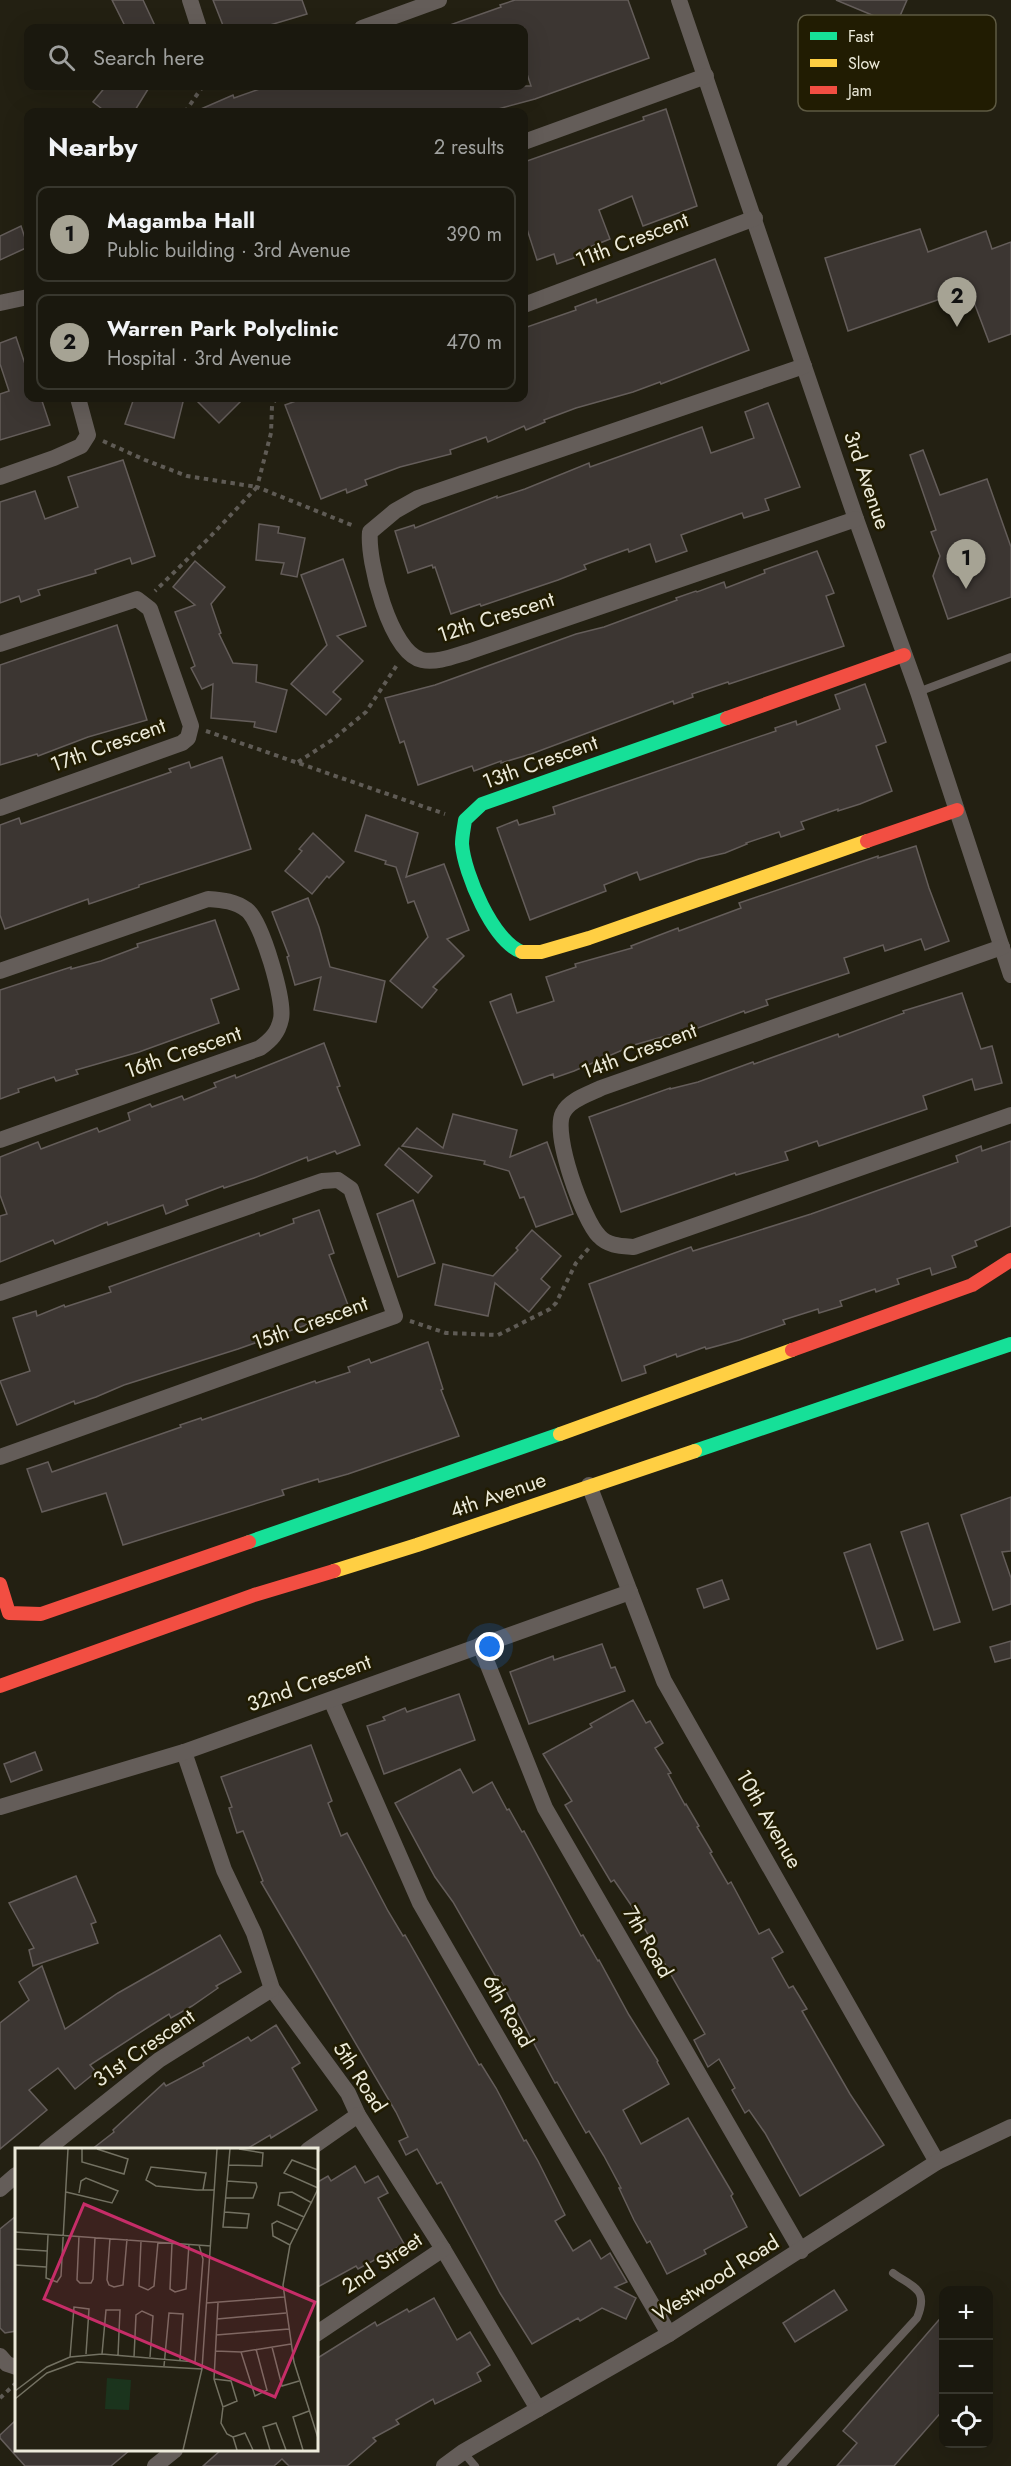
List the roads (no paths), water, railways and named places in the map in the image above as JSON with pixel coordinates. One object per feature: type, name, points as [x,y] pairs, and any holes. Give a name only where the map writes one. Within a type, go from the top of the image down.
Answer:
[{"type":"street","points":[[190,0],[198,24]]},
{"type":"street","points":[[373,24],[439,0]]},
{"type":"street","name":"3rd Avenue","points":[[679,0],[856,519],[918,692],[1011,975]]},
{"type":"street","points":[[528,141],[706,76]]},
{"type":"street","name":"11th Crescent","points":[[528,303],[755,218]]},
{"type":"street","points":[[0,303],[24,298]]},
{"type":"street","name":"12th Crescent","points":[[804,366],[418,498],[395,511],[370,532],[368,547],[377,585],[395,635],[420,660],[432,660],[468,652],[856,519]]},
{"type":"street","points":[[0,477],[81,446],[88,435],[79,402]]},
{"type":"street","name":"17th Crescent","points":[[0,644],[131,600],[143,602],[150,609],[191,726],[188,738],[177,745],[0,808]]},
{"type":"street","name":"13th Crescent","points":[[904,655],[482,804],[465,820],[462,845],[483,905],[495,929],[515,951],[527,953],[589,938],[957,810]]},
{"type":"street","name":"16th Crescent","points":[[0,971],[208,899],[233,901],[249,912],[261,932],[280,998],[282,1018],[276,1036],[260,1048],[0,1140]]},
{"type":"street","name":"14th Crescent","points":[[1002,946],[601,1088],[576,1100],[563,1113],[560,1131],[581,1204],[599,1236],[613,1245],[634,1247],[1011,1115]]},
{"type":"street","name":"15th Crescent","points":[[0,1293],[322,1181],[338,1180],[351,1189],[395,1316],[0,1458]]},
{"type":"street","points":[[0,1584],[4,1614],[42,1614],[552,1437],[972,1286],[1011,1260]]},
{"type":"street","name":"4th Avenue","points":[[0,1686],[254,1595],[417,1545],[1011,1344]]},
{"type":"street","name":"10th Avenue","points":[[589,1485],[664,1681],[937,2162]]},
{"type":"street","name":"32nd Crescent","points":[[0,1807],[184,1752],[630,1592]]},
{"type":"street","name":"7th Road","points":[[480,1645],[545,1808],[801,2251]]},
{"type":"street","name":"6th Road","points":[[331,1700],[420,1903],[669,2334]]},
{"type":"street","name":"5th Road","points":[[184,1752],[224,1870],[254,1933],[272,1989],[348,2093],[358,2115],[443,2249],[538,2409]]},
{"type":"street","name":"31st Crescent","points":[[49,2148],[159,2060],[272,1989]]},
{"type":"street","points":[[311,2148],[358,2115]]},
{"type":"street","name":"Westwood Road","points":[[444,2466],[463,2452],[669,2334],[937,2162],[1011,2127]]},
{"type":"street","points":[[0,2189],[15,2176]]},
{"type":"street","name":"2nd Street","points":[[318,2333],[443,2249]]},
{"type":"street","points":[[0,2356],[7,2364],[15,2367]]},
{"type":"street","points":[[155,2466],[174,2451]]},
{"type":"lane","points":[[918,692],[1011,657]]},
{"type":"lane","points":[[781,2466],[917,2318],[923,2303],[920,2292],[893,2273]]},
{"type":"lane","points":[[463,2452],[475,2466]]},
{"type":"place","name":"Warren Park Polyclinic","points":[[957,327]]},
{"type":"place","name":"Magamba Hall","points":[[966,589]]}]
